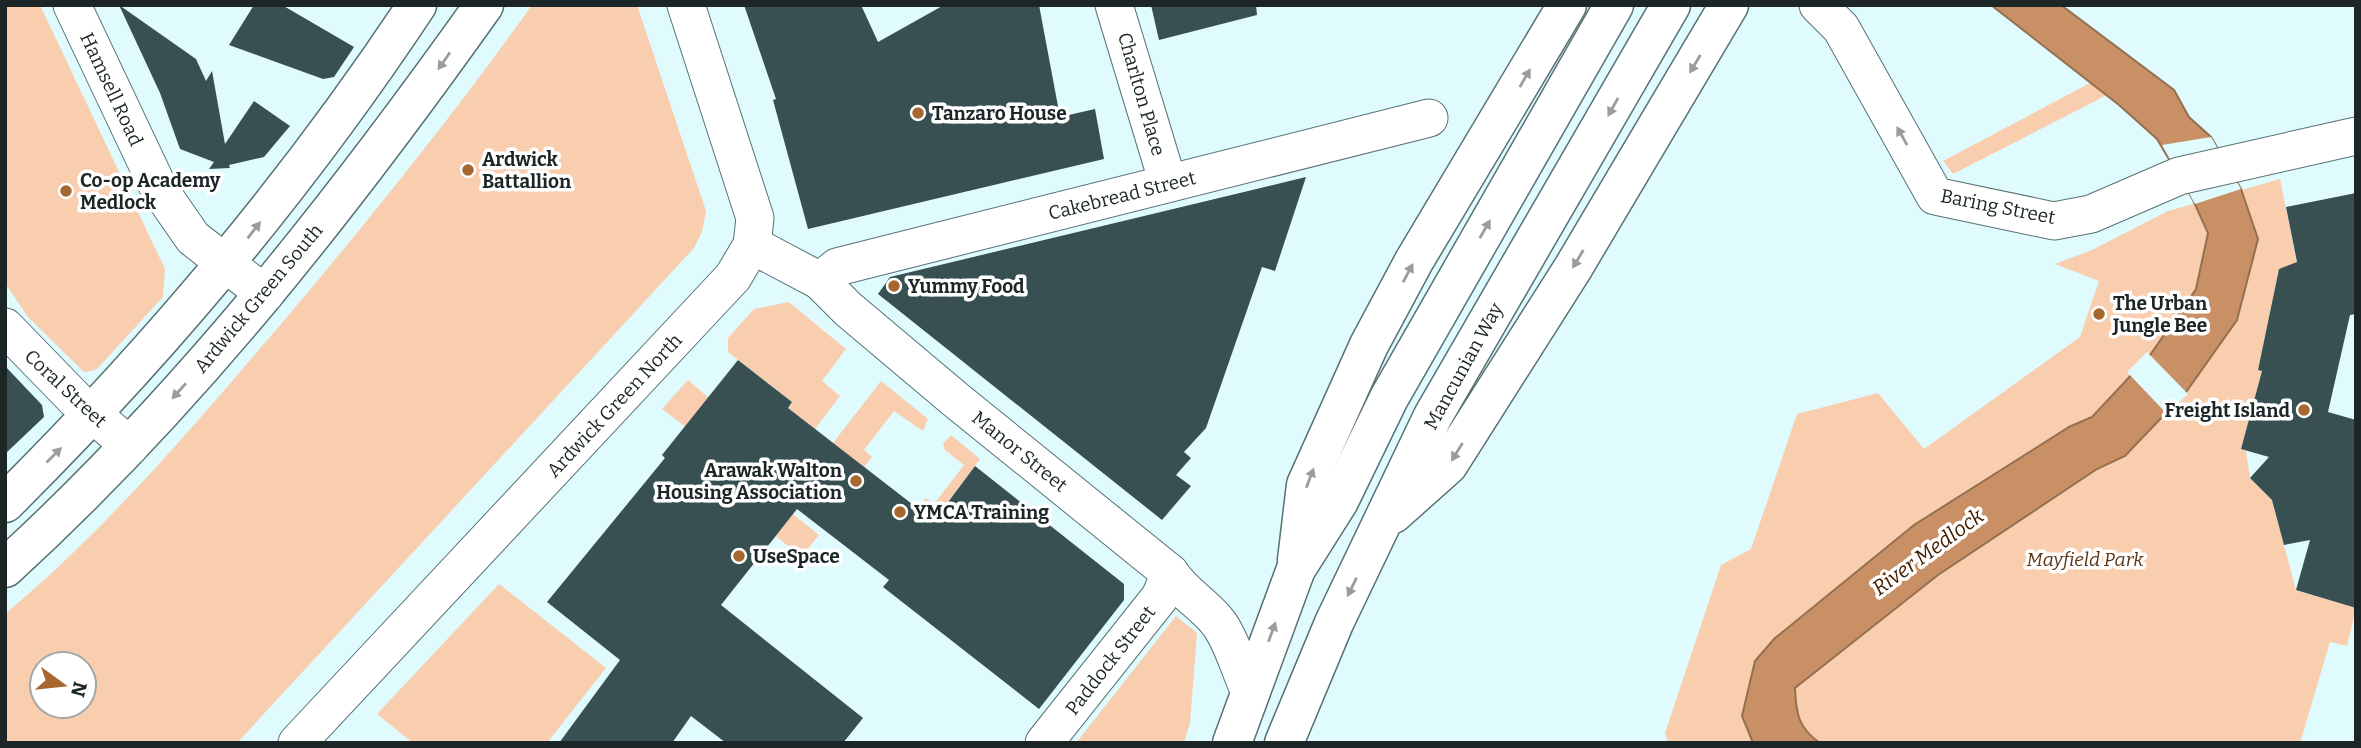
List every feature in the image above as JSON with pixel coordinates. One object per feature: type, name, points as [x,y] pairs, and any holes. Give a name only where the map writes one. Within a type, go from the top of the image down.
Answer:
[{"type":"highway","points":[[5,503],[94,415],[228,263],[315,153],[417,5]]},
{"type":"highway","name":"Ardwick Green South","points":[[5,568],[130,446],[265,294],[385,144],[484,5]]},
{"type":"highway","points":[[1296,569],[1306,485],[1369,345],[1435,226],[1567,5]]},
{"type":"highway","points":[[1232,743],[1296,569],[1339,501],[1389,398],[1614,5]]},
{"type":"highway","name":"Mancunian Way","points":[[1284,743],[1334,623],[1433,416],[1671,5]]},
{"type":"highway","points":[[1381,525],[1448,465],[1573,268],[1729,5]]},
{"type":"street","name":"Hamsell Road","points":[[72,5],[159,189],[193,237],[265,294]]},
{"type":"street","name":"Ardwick Green North","points":[[297,743],[733,277],[751,245],[755,218],[686,5]]},
{"type":"street","name":"Charlton Place","points":[[1114,5],[1168,183]]},
{"type":"street","name":"Baring Street","points":[[1818,5],[1841,28],[1935,196],[2054,221],[2091,214],[2179,176],[2356,136]]},
{"type":"street","name":"Cakebread Street","points":[[820,281],[837,267],[1429,118]]},
{"type":"street","name":"Manor Street","points":[[751,245],[820,281],[848,309],[956,400],[1170,573],[1181,591],[1209,612],[1222,628],[1250,692]]},
{"type":"street","name":"Coral Street","points":[[5,327],[35,361],[130,446]]},
{"type":"street","name":"Paddock Street","points":[[1044,743],[1160,597],[1170,573]]},
{"type":"green space","name":"Co-op Academy Medlock","points":[[5,5],[40,5],[165,269],[163,297],[96,370],[84,372],[28,317],[5,283]]},
{"type":"green space","points":[[532,5],[637,5],[706,211],[702,232],[694,248],[237,743],[5,743],[5,614],[102,524],[193,426],[288,316],[431,141]]},
{"type":"green space","points":[[2090,83],[2107,95],[1953,174],[1943,161]]},
{"type":"green space","name":"Mayfield Park","points":[[2280,179],[2297,264],[2279,269],[2258,370],[2262,371],[2241,449],[2246,451],[2250,478],[2272,500],[2296,590],[2356,608],[2347,646],[2330,642],[2300,743],[1668,743],[1665,733],[1721,565],[1751,549],[1797,414],[1878,393],[1924,449],[2080,337],[2099,281],[2055,264],[2092,250],[2168,211]]},
{"type":"green space","points":[[789,302],[846,349],[822,381],[840,396],[815,429],[788,408],[792,402],[728,352],[728,338],[754,309]]},
{"type":"green space","points":[[688,380],[709,398],[686,427],[662,409]]},
{"type":"green space","points":[[881,381],[928,419],[923,431],[894,411],[864,450],[872,457],[864,467],[833,443]]},
{"type":"green space","points":[[951,435],[980,459],[934,521],[917,508],[926,498],[934,504],[964,465],[945,450],[943,444]]},
{"type":"green space","points":[[665,457],[773,498],[819,535],[801,557],[776,536],[771,543],[675,472],[662,461]]},
{"type":"green space","points":[[499,584],[606,668],[547,743],[413,743],[377,714]]},
{"type":"green space","points":[[1176,616],[1197,633],[1190,723],[1184,743],[1076,743]]},
{"type":"water","name":"River Medlock","points":[[1991,5],[2061,5],[2174,90],[2189,117],[2211,137],[2241,189],[2258,239],[2237,320],[2186,392],[2125,456],[2097,469],[1938,575],[1795,688],[1796,705],[1803,726],[1820,743],[1753,743],[1742,716],[1755,661],[1774,639],[1914,525],[2069,427],[2092,417],[2150,355],[2196,289],[2208,233],[2193,200],[2157,139],[2119,105]]},
{"type":"pier","points":[[2211,137],[2241,189],[2195,204],[2162,145]]},
{"type":"pier","points":[[2147,352],[2188,394],[2167,414],[2127,372]]},
{"type":"building","points":[[119,5],[196,59],[206,81],[212,71],[225,144],[254,101],[290,126],[264,157],[229,165],[230,168],[209,169],[214,162],[180,149],[160,93]]},
{"type":"building","points":[[254,5],[282,5],[354,47],[334,77],[323,79],[229,45]]},
{"type":"building","name":"Tanzaro House","points":[[744,5],[861,5],[878,42],[944,5],[1039,5],[1060,117],[1095,109],[1104,159],[808,229],[773,100],[776,99]]},
{"type":"building","points":[[1151,5],[1256,5],[1257,15],[1159,40]]},
{"type":"building","points":[[1306,177],[1275,271],[1262,267],[1206,428],[1184,452],[1191,458],[1176,475],[1191,486],[1162,520],[878,294],[890,277]]},
{"type":"building","name":"Freight Island","points":[[2356,193],[2356,314],[2350,315],[2328,412],[2356,420],[2356,608],[2296,590],[2310,540],[2284,545],[2272,500],[2250,478],[2269,457],[2241,449],[2262,371],[2258,370],[2279,269],[2297,262],[2286,207]]},
{"type":"building","points":[[738,360],[792,402],[788,408],[934,521],[975,466],[1124,584],[1124,600],[1039,709],[883,587],[889,580],[797,509],[721,605],[863,718],[843,743],[726,743],[691,716],[672,743],[559,743],[620,660],[547,602],[665,458],[662,455]]},
{"type":"building","points":[[5,366],[42,405],[44,417],[5,454]]},
{"type":"place","name":"Tanzaro House","points":[[918,113]]},
{"type":"place","name":"Ardwick Battallion","points":[[468,170]]},
{"type":"place","name":"Co-op Academy Medlock","points":[[66,191]]},
{"type":"place","name":"Yummy Food","points":[[894,286]]},
{"type":"place","name":"The Urban Jungle Bee","points":[[2099,314]]},
{"type":"place","name":"Freight Island","points":[[2304,410]]},
{"type":"place","name":"Arawak Walton Housing Association","points":[[856,481]]},
{"type":"place","name":"YMCA Training","points":[[900,512]]},
{"type":"place","name":"UseSpace","points":[[739,556]]}]
